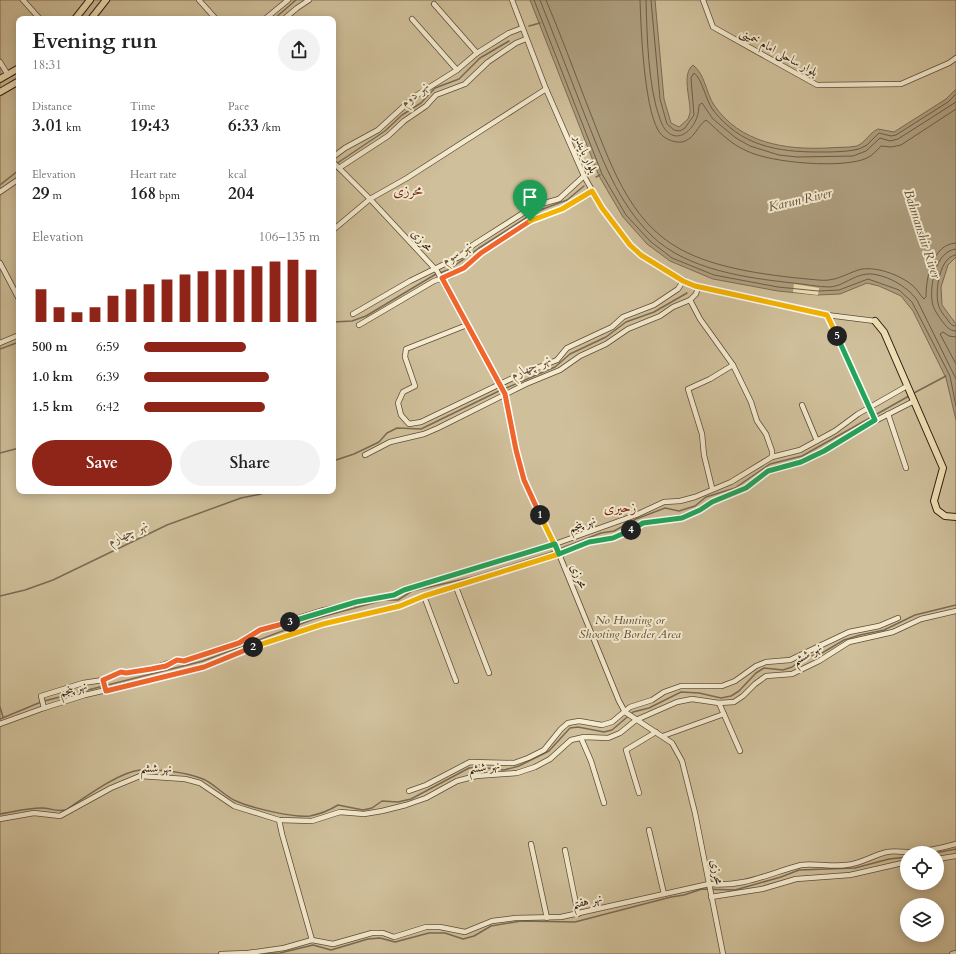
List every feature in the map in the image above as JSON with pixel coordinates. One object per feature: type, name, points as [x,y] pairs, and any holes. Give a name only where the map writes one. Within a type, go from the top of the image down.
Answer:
[{"type":"main road","points":[[93,16],[106,0]]},
{"type":"main road","points":[[77,16],[89,1]]},
{"type":"main road","points":[[0,79],[16,70]]},
{"type":"main road","points":[[0,92],[16,83]]},
{"type":"main road","points":[[875,321],[884,332],[943,468],[934,500],[937,510],[945,516],[956,516]]},
{"type":"street","points":[[23,0],[37,16]]},
{"type":"street","points":[[269,16],[288,0]]},
{"type":"street","points":[[287,16],[296,8],[309,0]]},
{"type":"street","name":"بلوار بایندر","points":[[512,0],[546,89],[584,176],[602,208],[630,245],[641,255],[683,281],[698,287],[827,315],[875,321]]},
{"type":"street","name":"بلوار ساحلی امام خمینی","points":[[703,0],[714,27],[817,85],[901,84],[950,63],[956,58]]},
{"type":"street","points":[[202,1],[214,16]]},
{"type":"street","points":[[434,4],[477,53]]},
{"type":"street","points":[[412,20],[457,70]]},
{"type":"street","points":[[336,155],[345,148],[378,130],[414,97],[457,70],[477,53],[509,33],[522,28]]},
{"type":"street","points":[[338,167],[388,136],[404,121],[426,106],[436,95],[465,84],[488,62],[516,43],[526,39]]},
{"type":"street","points":[[0,62],[8,75]]},
{"type":"street","points":[[336,227],[370,199],[450,151],[546,89]]},
{"type":"street","name":"محرزی","points":[[338,167],[436,270],[502,390],[524,480],[559,554],[626,713],[672,743],[682,761],[723,954]]},
{"type":"street","points":[[353,314],[445,265],[534,206],[559,199],[584,176]]},
{"type":"street","points":[[0,192],[16,181]]},
{"type":"street","points":[[359,325],[441,277],[464,268],[481,253],[536,218],[562,209],[592,191]]},
{"type":"street","points":[[0,263],[16,293]]},
{"type":"street","points":[[365,455],[390,442],[424,434],[438,428],[502,390],[517,376],[557,360],[567,348],[612,327],[623,317],[654,305],[678,289],[683,281]]},
{"type":"street","points":[[467,325],[406,349],[404,357],[415,386],[403,392],[398,403],[402,415],[409,424],[421,422],[502,390],[560,370],[580,356],[606,344],[628,329],[660,316],[673,307],[690,300],[696,294],[698,287]]},
{"type":"street","points":[[690,300],[700,319],[733,365],[751,402],[756,421],[766,434],[772,450],[772,458]]},
{"type":"street","points":[[827,315],[874,419]]},
{"type":"street","points":[[0,343],[16,336]]},
{"type":"street","points":[[712,488],[704,455],[702,434],[688,389],[710,379],[733,365]]},
{"type":"street","name":"نهر پنجم","points":[[43,706],[41,696],[83,683],[104,685],[121,672],[126,673],[151,669],[166,666],[177,660],[184,661],[239,643],[260,630],[320,611],[394,595],[404,590],[555,546],[664,502],[680,501],[731,482],[772,458],[800,450],[836,431],[858,414],[909,389]]},
{"type":"street","name":"نهر پنجم","points":[[0,724],[43,706],[104,685],[204,667],[252,647],[310,628],[400,606],[424,596],[559,554],[589,542],[613,538],[643,523],[682,518],[700,510],[712,502],[746,488],[768,471],[801,462],[824,451],[874,419],[888,414],[913,400]]},
{"type":"street","points":[[802,404],[817,441]]},
{"type":"street","points":[[888,414],[906,468]]},
{"type":"street","points":[[456,587],[489,673]]},
{"type":"street","points":[[424,596],[456,680]]},
{"type":"street","name":"نهر ششم","points":[[0,819],[34,813],[60,816],[111,788],[140,776],[185,779],[200,783],[234,806],[279,820],[312,821],[340,812],[364,814],[406,805],[426,798],[457,781],[476,776],[516,773],[535,767],[550,759],[571,740],[581,738],[608,738],[620,733],[635,719],[676,702],[692,698],[719,703],[734,702],[766,676],[792,674],[819,662],[849,642],[893,632],[921,619],[956,610]]},
{"type":"street","points":[[409,791],[426,786],[470,762],[514,763],[528,758],[544,750],[561,729],[568,723],[580,721],[602,725],[612,722],[626,713],[630,707],[652,700],[664,692],[681,686],[722,686],[735,681],[756,666],[766,662],[790,660],[849,632],[879,626],[898,618]]},
{"type":"street","points":[[719,703],[740,751]]},
{"type":"street","points":[[663,736],[724,714]]},
{"type":"street","points":[[639,793],[626,750],[656,732]]},
{"type":"street","points":[[581,738],[591,761],[604,804]]},
{"type":"street","points":[[279,820],[312,940]]},
{"type":"street","points":[[649,830],[664,894]]},
{"type":"street","points":[[531,844],[547,918]]},
{"type":"street","name":"نهر هفتم","points":[[221,954],[248,953],[284,948],[312,940],[333,944],[372,933],[383,933],[394,937],[426,927],[440,927],[464,932],[492,921],[515,918],[547,918],[578,914],[709,885],[743,883],[802,865],[847,865],[864,861],[884,852],[896,850],[920,852],[956,844]]},
{"type":"street","points":[[565,850],[578,914]]},
{"type":"street","points":[[944,858],[956,856]]},
{"type":"street","points":[[711,895],[762,889],[796,879],[850,875],[900,864]]},
{"type":"street","points":[[952,954],[956,953]]},
{"type":"green space","name":"No Hunting or Shooting Border Area","points":[[0,0],[956,0],[956,954],[0,954]]},
{"type":"water","points":[[530,0],[655,0],[664,99],[671,123],[679,127],[688,119],[690,113],[687,81],[689,69],[693,65],[703,78],[714,105],[725,118],[737,128],[764,142],[795,147],[827,148],[857,146],[878,129],[894,132],[946,99],[956,89],[956,257],[948,265],[941,287],[942,305],[956,324],[956,420],[946,378],[913,311],[901,296],[879,286],[867,283],[840,294],[818,295],[778,291],[713,279],[670,261],[647,244],[623,217],[599,176]]},
{"type":"pier","points":[[794,284],[819,288],[818,295],[793,292]]},
{"type":"waterway","points":[[277,16],[296,0]]},
{"type":"waterway","points":[[529,26],[540,23]]},
{"type":"waterway","name":"نهر دوم","points":[[336,164],[385,131],[402,115],[421,103],[435,88],[459,79],[480,58],[509,41]]},
{"type":"waterway","points":[[0,185],[16,172]]},
{"type":"waterway","points":[[596,177],[600,175]]},
{"type":"waterway","name":"نهر سوم","points":[[440,273],[450,269],[479,248],[535,212],[567,200],[584,186]]},
{"type":"waterway","name":"نهر سوم","points":[[336,322],[352,321],[366,316],[436,274]]},
{"type":"waterway","name":"نهر چهارم","points":[[504,389],[555,367],[570,354],[606,337],[626,322],[654,312],[687,293]]},
{"type":"waterway","name":"نهر دوم","points":[[0,349],[16,343]]},
{"type":"waterway","points":[[912,394],[946,376]]},
{"type":"waterway","name":"نهر چهارم","points":[[336,460],[354,454],[379,442],[387,433],[397,428],[421,429],[501,390]]},
{"type":"waterway","points":[[44,701],[203,661],[314,619],[384,600],[398,600],[412,591],[473,577],[549,553],[601,533],[614,531],[636,519],[665,508],[679,511],[695,506],[706,497],[735,488],[770,464],[802,456],[909,396]]},
{"type":"waterway","name":"نهر سوم","points":[[0,453],[16,449]]},
{"type":"waterway","name":"نهر چهارم","points":[[0,596],[25,590],[53,580],[167,525],[241,498],[261,494]]},
{"type":"waterway","points":[[0,814],[36,808],[59,811],[66,810],[112,780],[122,775],[140,770],[188,774],[207,781],[227,796],[243,804],[284,814],[310,816],[325,812],[338,805],[363,810],[372,808],[382,801],[398,802],[411,799],[469,768],[478,767],[504,770],[519,766],[549,751],[570,728],[578,727],[604,732],[612,730],[633,712],[649,708],[681,692],[699,693],[721,698],[731,696],[739,691],[756,673],[764,668],[783,670],[792,667],[804,658],[822,653],[844,640],[884,630],[915,615],[956,605]]},
{"type":"waterway","points":[[0,719],[41,702]]},
{"type":"waterway","points":[[0,707],[3,717]]},
{"type":"waterway","points":[[944,851],[956,849]]},
{"type":"waterway","points":[[263,954],[280,953],[313,945],[331,950],[368,939],[380,938],[395,942],[429,933],[445,933],[463,939],[474,936],[491,926],[521,921],[575,922],[684,895],[702,889],[735,890],[781,877],[799,870],[855,868],[889,859],[900,858]]},
{"type":"district","name":"محرزی","points":[[408,190]]},
{"type":"district","name":"زحیری","points":[[620,507]]},
{"type":"route","points":[[530,221],[481,253],[464,268],[450,276],[442,278],[505,394],[516,450],[524,480],[555,544],[556,547],[559,554],[424,596],[400,606],[317,626],[252,647],[204,667],[106,691],[103,680],[121,672],[126,673],[151,669],[166,666],[177,660],[184,661],[239,643],[248,636],[260,630],[313,615],[320,611],[394,595],[404,590],[555,544],[559,554],[589,542],[613,538],[643,523],[682,518],[700,510],[712,502],[746,488],[768,471],[801,462],[824,451],[843,441],[875,420],[827,315],[695,286],[683,281],[641,255],[630,245],[602,208],[592,191],[562,209],[530,221]]},
{"type":"water label","name":"Karun River","points":[[800,200]]},
{"type":"water label","name":"Bahmanshir River","points":[[922,234]]}]
